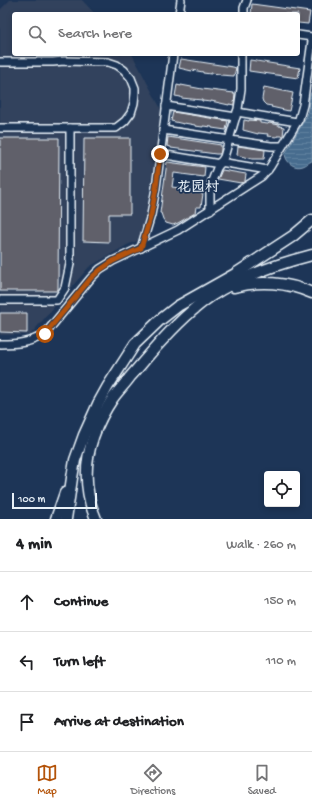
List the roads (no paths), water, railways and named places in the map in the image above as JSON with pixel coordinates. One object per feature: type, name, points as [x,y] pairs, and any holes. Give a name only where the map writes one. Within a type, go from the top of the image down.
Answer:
[{"type":"highway","points":[[56,519],[84,435],[98,404],[135,344],[160,320],[178,306],[235,274],[293,236],[312,220]]},
{"type":"highway","points":[[235,274],[312,249]]},
{"type":"highway","points":[[73,519],[75,496],[81,462],[103,415],[114,397],[148,355],[184,317],[211,296],[250,275],[283,263],[312,255]]},
{"type":"highway","points":[[211,296],[235,287],[261,283],[287,285],[312,293]]},
{"type":"highway","points":[[92,440],[87,461],[87,479],[90,503],[96,519]]},
{"type":"highway","points":[[66,519],[75,460]]},
{"type":"street","points":[[178,12],[180,0]]},
{"type":"street","points":[[244,12],[247,0]]},
{"type":"street","points":[[300,35],[312,37]]},
{"type":"street","points":[[0,344],[25,342],[36,339],[45,334],[91,278],[100,270],[113,261],[178,230],[259,178],[268,170],[300,115],[303,105],[312,42]]},
{"type":"street","points":[[141,248],[151,215],[156,188],[173,56]]},
{"type":"street","points":[[210,210],[211,185],[217,168],[224,157],[237,115],[241,89],[241,56]]},
{"type":"street","points":[[0,62],[108,62],[124,70],[131,78],[136,93],[133,108],[125,121],[116,128],[0,128]]},
{"type":"street","points":[[166,106],[297,122]]},
{"type":"street","points":[[0,300],[57,300],[65,288],[70,264],[70,128]]},
{"type":"street","points":[[163,130],[271,146],[282,146]]},
{"type":"street","points":[[160,154],[268,170]]},
{"type":"district","name":"花园村","points":[[198,186]]}]
